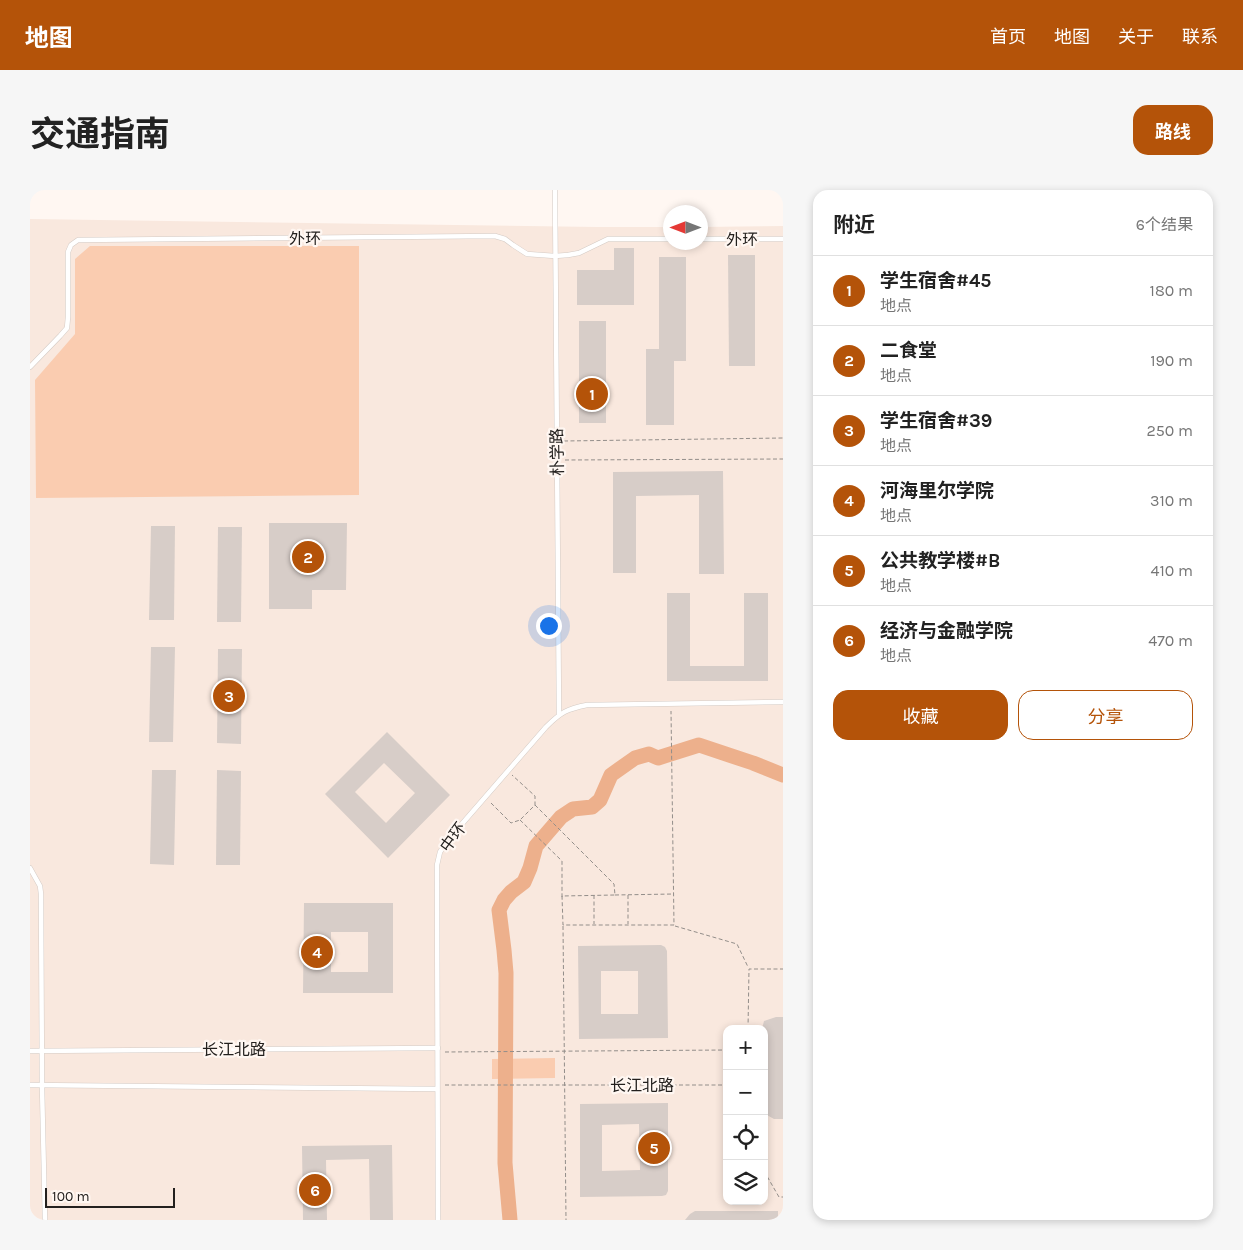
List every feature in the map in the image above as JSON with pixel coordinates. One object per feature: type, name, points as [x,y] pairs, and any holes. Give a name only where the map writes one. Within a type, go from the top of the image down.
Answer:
[{"type":"lane","name":"朴学路","points":[[555,190],[560,714]]},
{"type":"lane","name":"外环","points":[[30,367],[67,328],[68,252],[70,245],[78,240],[495,236],[505,239],[527,254],[568,256],[579,253],[608,239],[663,239]]},
{"type":"lane","name":"外环","points":[[708,239],[783,238]]},
{"type":"lane","name":"中环","points":[[438,1220],[437,865],[440,852],[448,840],[546,727],[560,714],[571,708],[588,705],[783,702]]},
{"type":"lane","points":[[30,868],[40,886],[41,894],[44,1220]]},
{"type":"lane","name":"长江北路","points":[[30,1051],[438,1050]]},
{"type":"lane","points":[[30,1085],[438,1087]]},
{"type":"path","points":[[557,441],[783,438]]},
{"type":"path","points":[[557,460],[783,459]]},
{"type":"path","points":[[671,704],[674,925]]},
{"type":"path","points":[[485,797],[510,823],[520,820],[535,805],[535,796],[508,771]]},
{"type":"path","points":[[535,805],[614,884],[615,895]]},
{"type":"path","points":[[520,820],[562,861],[566,1220]]},
{"type":"path","points":[[562,896],[674,894]]},
{"type":"path","points":[[594,895],[594,925]]},
{"type":"path","points":[[628,895],[628,925]]},
{"type":"path","points":[[563,925],[674,925],[737,944],[749,969],[748,1025]]},
{"type":"path","points":[[749,969],[783,969]]},
{"type":"path","name":"长江北路","points":[[438,1050],[492,1052],[723,1050]]},
{"type":"path","name":"长江北路","points":[[438,1087],[515,1084],[723,1085]]},
{"type":"path","points":[[768,1178],[779,1197],[783,1197]]},
{"type":"shaded area","points":[[30,219],[663,227],[663,250],[708,250],[708,227],[783,226],[783,1220],[30,1220]]},
{"type":"shaded area","points":[[90,246],[359,246],[359,495],[36,498],[35,380],[75,334],[75,259]]},
{"type":"shaded area","points":[[555,1058],[555,1078],[492,1079],[492,1059]]},
{"type":"building","points":[[614,248],[634,248],[634,305],[577,305],[577,270],[614,270]]},
{"type":"building","points":[[728,255],[755,255],[755,366],[729,366]]},
{"type":"building","points":[[659,257],[686,257],[686,361],[674,361],[674,425],[646,425],[646,349],[659,349]]},
{"type":"building","points":[[579,321],[606,321],[606,423],[579,423]]},
{"type":"building","points":[[723,471],[724,574],[699,574],[699,495],[636,496],[636,573],[613,573],[613,472]]},
{"type":"building","points":[[269,523],[347,523],[346,590],[312,590],[312,609],[269,609]]},
{"type":"building","points":[[151,526],[175,526],[174,620],[149,620]]},
{"type":"building","points":[[218,527],[242,527],[241,622],[217,622]]},
{"type":"building","points":[[667,593],[690,593],[690,666],[744,666],[744,593],[768,593],[768,681],[667,681]]},
{"type":"building","points":[[151,647],[175,647],[173,742],[149,742]]},
{"type":"building","points":[[218,649],[242,649],[241,744],[217,743]]},
{"type":"building","points":[[387,732],[450,795],[388,858],[325,794]],"holes":[[[384,763],[415,793],[386,823],[355,792]]]},
{"type":"building","points":[[152,770],[176,770],[174,865],[150,864]]},
{"type":"building","points":[[217,770],[241,771],[240,865],[216,865]]},
{"type":"building","points":[[304,903],[393,903],[393,993],[303,993]],"holes":[[[331,932],[368,932],[368,972],[331,972]]]},
{"type":"building","points":[[661,945],[665,947],[667,951],[668,1038],[579,1039],[578,946]],"holes":[[[601,971],[638,971],[638,1014],[601,1014]]]},
{"type":"building","points":[[783,1017],[783,1119],[774,1119],[768,1116],[768,1025],[763,1025],[764,1021]]},
{"type":"building","points":[[668,1103],[668,1191],[666,1195],[580,1197],[580,1104]],"holes":[[[639,1124],[640,1170],[602,1171],[602,1125]]]},
{"type":"building","points":[[392,1145],[393,1220],[370,1220],[369,1159],[326,1160],[327,1220],[303,1220],[302,1146]]},
{"type":"building","points":[[695,1211],[778,1211],[778,1220],[685,1220]]},
{"type":"waterway","points":[[510,1220],[505,1163],[506,973],[499,910],[511,892],[524,882],[536,846],[561,817],[573,809],[592,807],[600,800],[611,775],[635,758],[649,754],[658,758],[699,745],[783,775]]},
{"type":"place","name":"学生宿舍#45","points":[[592,394]]},
{"type":"place","name":"二食堂","points":[[308,557]]},
{"type":"place","name":"学生宿舍#39","points":[[229,696]]},
{"type":"place","name":"河海里尔学院","points":[[317,952]]},
{"type":"place","name":"公共教学楼#B","points":[[654,1148]]},
{"type":"place","name":"经济与金融学院","points":[[315,1190]]}]
